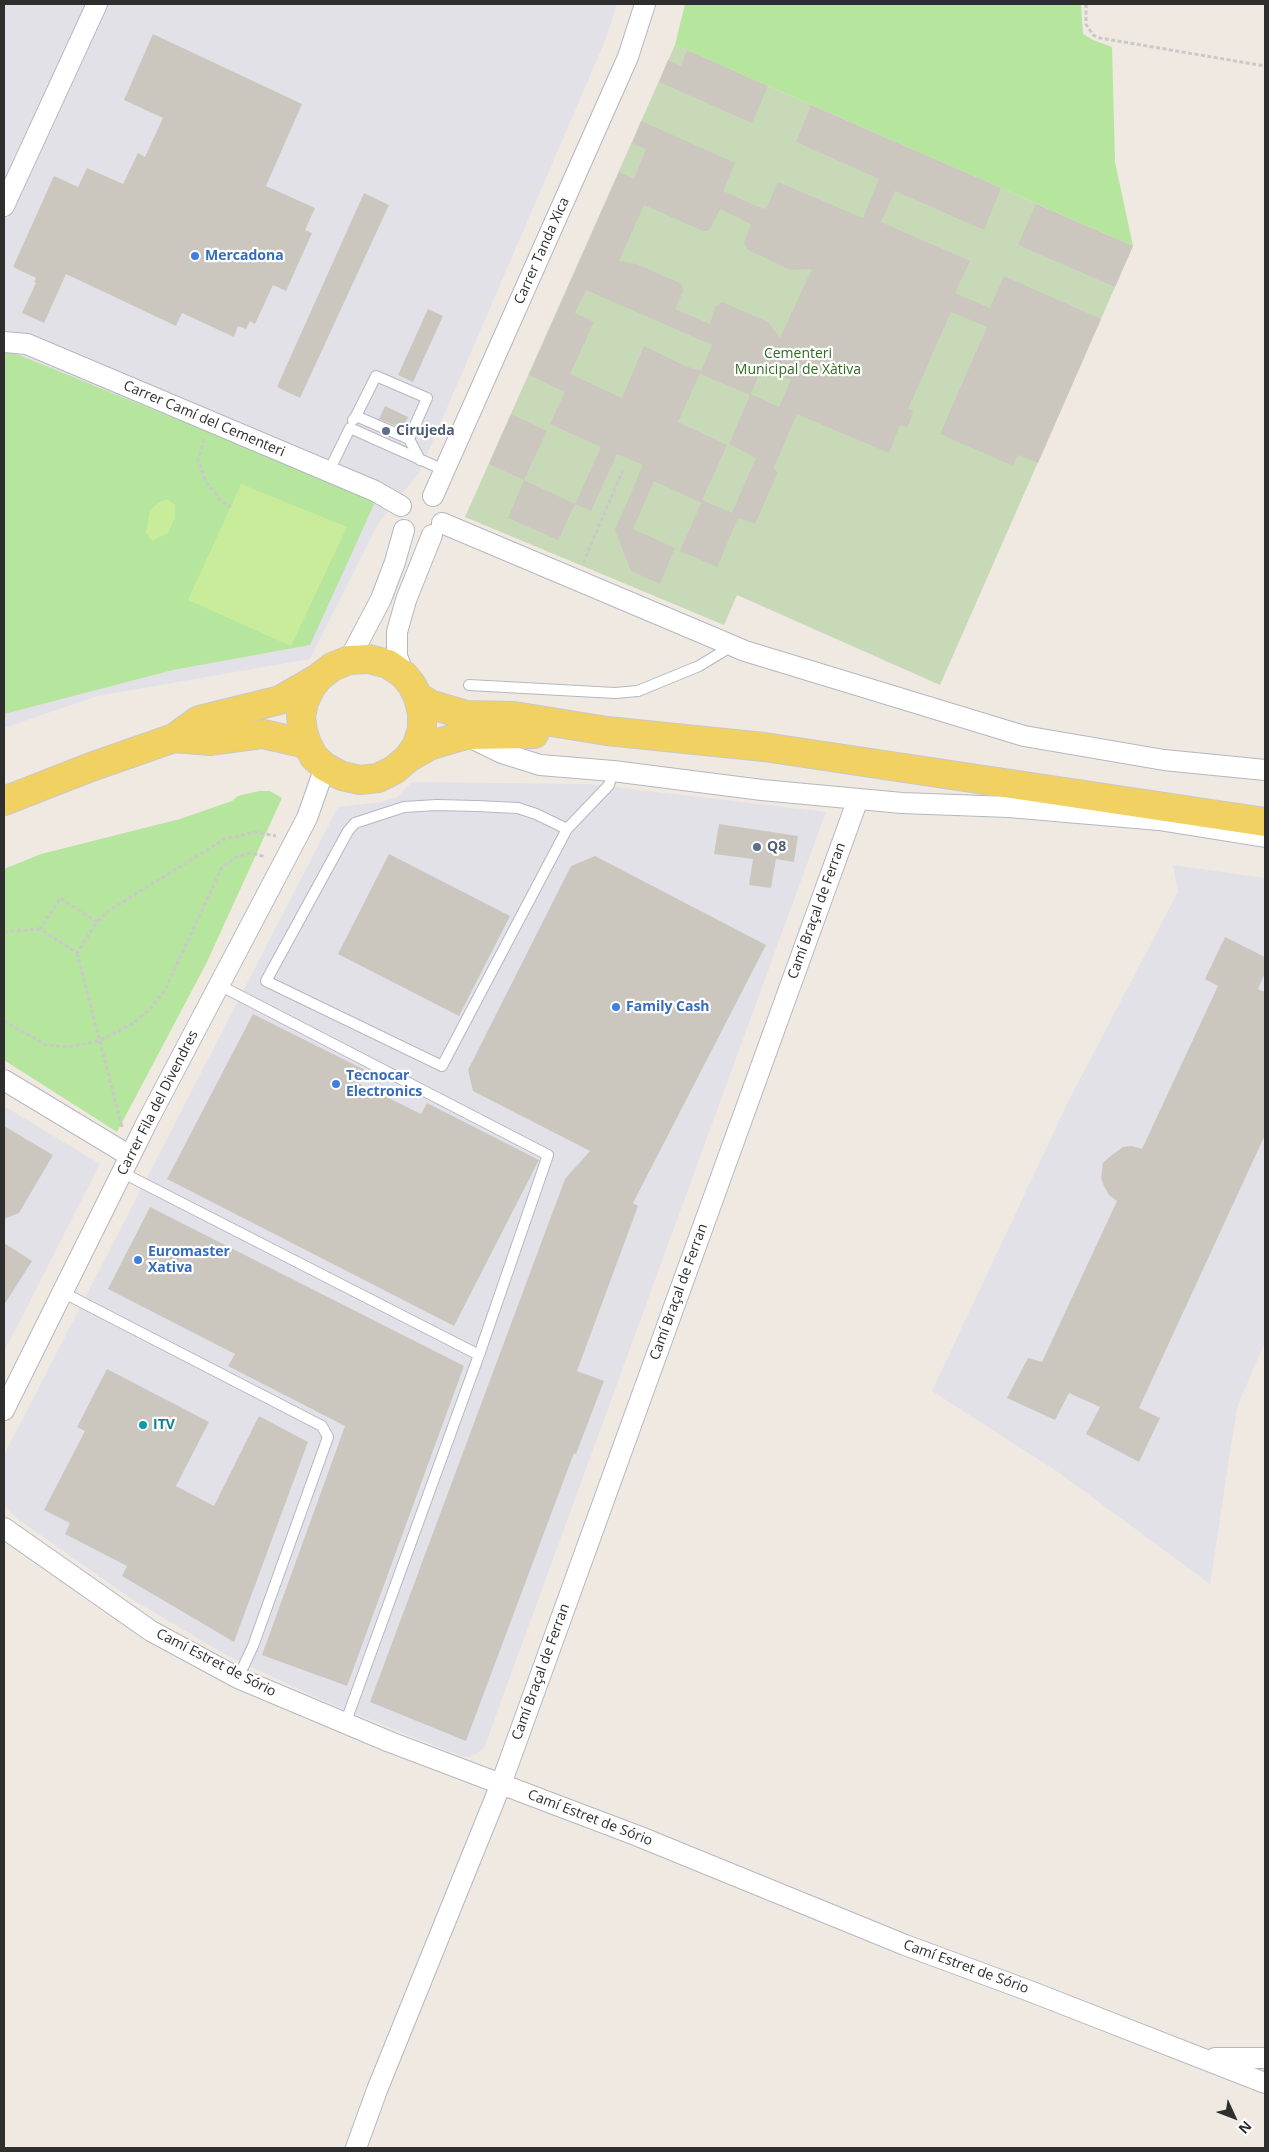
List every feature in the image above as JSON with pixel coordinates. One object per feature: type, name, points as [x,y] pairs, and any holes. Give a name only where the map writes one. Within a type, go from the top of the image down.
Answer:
[{"type":"main road","points":[[4,801],[91,767],[174,738],[199,720],[280,700],[318,678],[332,666],[349,660],[369,659],[388,664],[432,705],[466,715],[514,716],[608,731],[764,747],[1265,822]]},
{"type":"main road","points":[[318,678],[304,702],[302,731],[307,744],[314,757],[333,772],[360,780],[378,778],[394,770],[408,758],[431,745],[466,735],[608,731]]},
{"type":"main road","points":[[408,758],[417,745],[422,729],[422,712],[411,686]]},
{"type":"main road","points":[[174,738],[211,740],[263,734],[307,744]]},
{"type":"street","points":[[4,206],[97,4]]},
{"type":"street","name":"Carrer Tanda Xica","points":[[433,496],[628,57],[645,4]]},
{"type":"street","name":"Carrer Camí del Cementeri","points":[[4,342],[27,344],[375,491],[401,506]]},
{"type":"street","points":[[411,686],[397,656],[397,632],[409,592],[437,529],[444,511],[438,500],[433,496],[418,493],[411,495],[401,506],[399,518],[404,530],[417,538],[437,529],[576,579],[738,648],[1024,736],[1164,760],[1265,770]]},
{"type":"street","points":[[349,660],[381,599],[395,562],[404,530]]},
{"type":"street","points":[[466,735],[502,753],[540,765],[858,799],[973,808],[1046,810],[1158,820],[1265,837]]},
{"type":"street","name":"Carrer Fila del Divendres","points":[[4,1410],[8,1394],[126,1165],[219,985],[333,772]]},
{"type":"street","name":"Camí Braçal de Ferran","points":[[356,2148],[377,2090],[501,1784],[858,799]]},
{"type":"street","points":[[4,1080],[126,1165]]},
{"type":"street","name":"Camí Estret de Sório","points":[[4,1528],[151,1631],[238,1678],[345,1724],[638,1836],[905,1945],[1265,2083]]},
{"type":"street","name":"Camí Estret de Sório","points":[[1201,2058],[1265,2058]]},
{"type":"lane","points":[[328,471],[376,376],[427,398],[409,440]]},
{"type":"lane","points":[[356,416],[409,440],[420,460]]},
{"type":"lane","points":[[350,428],[444,470]]},
{"type":"lane","points":[[469,685],[615,693],[638,691],[738,648]]},
{"type":"lane","points":[[567,829],[536,814],[518,808],[476,806],[437,805],[404,808],[355,823],[348,831],[266,981],[442,1066],[567,829],[609,785],[613,772]]},
{"type":"lane","points":[[219,985],[548,1155],[479,1355],[345,1724]]},
{"type":"lane","points":[[126,1165],[479,1355]]},
{"type":"lane","points":[[62,1292],[322,1426],[328,1437],[253,1646],[238,1678]]},
{"type":"path","points":[[1086,4],[1086,24],[1093,35],[1100,38],[1265,66]]},
{"type":"path","points":[[210,422],[198,461],[206,482],[220,500],[230,507]]},
{"type":"path","points":[[576,579],[623,470]]},
{"type":"path","points":[[77,953],[97,922],[108,911],[224,839],[255,832],[296,840]]},
{"type":"path","points":[[4,1021],[46,1045],[67,1047],[99,1040],[132,1024],[150,1009],[165,990],[222,867],[236,857],[251,853],[283,864]]},
{"type":"path","points":[[40,930],[60,898],[97,922]]},
{"type":"path","points":[[4,932],[40,930],[77,953],[99,1040],[126,1165]]},
{"type":"shaded area","points":[[4,4],[617,4],[605,41],[419,473],[379,522],[310,659],[97,696],[4,728]]},
{"type":"shaded area","points":[[412,782],[589,784],[826,812],[484,1748],[468,1757],[458,1755],[333,1705],[226,1655],[133,1600],[18,1519],[4,1505],[4,1455],[338,807],[381,802],[397,797]]},
{"type":"shaded area","points":[[1173,865],[1265,878],[1265,1342],[1237,1407],[1210,1584],[1058,1472],[932,1391],[1068,1102],[1178,892]]},
{"type":"shaded area","points":[[4,1106],[100,1164],[4,1352]]},
{"type":"green space","points":[[685,4],[1081,4],[1083,34],[1112,47],[1115,162],[1133,246],[675,45]]},
{"type":"green space","name":"Cementeri Municipal de Xàtiva","points":[[675,45],[1133,246],[940,685],[737,595],[724,625],[465,517]]},
{"type":"green space","points":[[4,349],[376,500],[310,645],[173,670],[4,714]]},
{"type":"green space","points":[[241,484],[347,527],[291,646],[188,600]]},
{"type":"green space","points":[[167,499],[175,505],[175,518],[168,533],[152,541],[146,533],[150,510],[158,503]]},
{"type":"green space","points":[[259,791],[270,791],[282,798],[206,964],[117,1132],[4,1060],[4,869],[41,854],[180,819],[232,801],[238,796]]},
{"type":"building","points":[[153,34],[302,104],[266,186],[315,208],[305,230],[312,233],[286,291],[273,285],[255,324],[250,321],[246,329],[238,326],[234,337],[182,313],[176,326],[66,274],[44,323],[22,313],[36,283],[34,282],[36,278],[13,267],[54,176],[78,187],[87,168],[123,184],[138,153],[145,157],[163,118],[124,100]]},
{"type":"building","points":[[687,50],[768,86],[752,123],[659,82],[668,60],[681,66]]},
{"type":"building","points":[[811,105],[1001,188],[984,230],[895,191],[881,222],[970,261],[955,293],[990,308],[1004,276],[1101,319],[1038,463],[1018,455],[1013,466],[940,434],[987,327],[951,312],[908,409],[914,411],[907,428],[900,425],[889,453],[797,414],[773,469],[778,472],[755,524],[738,518],[717,567],[680,551],[701,503],[654,481],[633,529],[675,548],[660,584],[631,571],[615,530],[643,465],[617,454],[591,511],[575,504],[601,447],[550,424],[565,392],[529,375],[619,172],[634,179],[646,149],[632,144],[641,121],[735,163],[723,191],[754,205],[766,209],[778,182],[863,218],[879,179],[796,142]],"holes":[[[644,205],[703,231],[708,231],[720,209],[751,224],[744,243],[748,250],[791,270],[812,269],[780,338],[768,322],[722,302],[715,307],[710,324],[675,309],[683,292],[682,284],[636,264],[619,261]],[[586,290],[712,345],[700,374],[750,395],[729,444],[756,458],[732,513],[702,500],[727,445],[678,422],[701,371],[685,366],[644,346],[622,398],[570,374],[594,322],[575,313]],[[762,368],[791,380],[779,407],[751,394]]]},
{"type":"building","points":[[364,193],[389,205],[300,398],[277,387]]},
{"type":"building","points":[[1036,204],[1133,246],[1115,287],[1018,245]]},
{"type":"building","points":[[428,309],[443,316],[413,382],[398,375]]},
{"type":"building","points":[[385,406],[408,417],[403,429],[379,419]]},
{"type":"building","points":[[511,414],[547,431],[524,480],[489,464]]},
{"type":"building","points":[[524,480],[575,504],[558,540],[508,518]]},
{"type":"building","points":[[719,824],[798,836],[794,862],[776,859],[771,888],[749,885],[753,859],[714,854]]},
{"type":"building","points":[[389,854],[510,916],[459,1016],[338,954]]},
{"type":"building","points":[[595,856],[766,945],[633,1203],[638,1206],[577,1371],[604,1381],[576,1454],[574,1453],[466,1741],[370,1702],[565,1179],[590,1151],[473,1091],[468,1070],[571,866]]},
{"type":"building","points":[[1225,937],[1265,957],[1265,973],[1258,989],[1265,992],[1265,1135],[1139,1408],[1160,1418],[1139,1462],[1086,1434],[1100,1407],[1069,1393],[1055,1420],[1007,1398],[1028,1358],[1042,1362],[1117,1201],[1109,1195],[1101,1178],[1103,1163],[1123,1147],[1132,1146],[1142,1149],[1218,986],[1205,979]]},
{"type":"building","points":[[253,1014],[365,1070],[358,1083],[421,1114],[427,1103],[539,1160],[454,1326],[167,1179]]},
{"type":"building","points":[[4,1126],[53,1155],[19,1213],[4,1219]]},
{"type":"building","points":[[150,1207],[464,1366],[347,1686],[262,1655],[345,1426],[228,1366],[235,1354],[108,1289]]},
{"type":"building","points":[[4,1243],[32,1261],[4,1305]]},
{"type":"building","points":[[107,1369],[209,1422],[176,1486],[214,1506],[259,1416],[308,1442],[234,1642],[122,1576],[127,1566],[65,1534],[70,1523],[44,1510],[85,1431],[77,1427]]},
{"type":"place","name":"Mercadona","points":[[195,256]]},
{"type":"place","name":"Cirujeda","points":[[386,431]]},
{"type":"place","name":"Q8","points":[[757,847]]},
{"type":"place","name":"Family Cash","points":[[616,1007]]},
{"type":"place","name":"Tecnocar Electronics","points":[[336,1084]]},
{"type":"place","name":"Euromaster Xativa","points":[[138,1260]]},
{"type":"place","name":"ITV","points":[[143,1425]]}]
